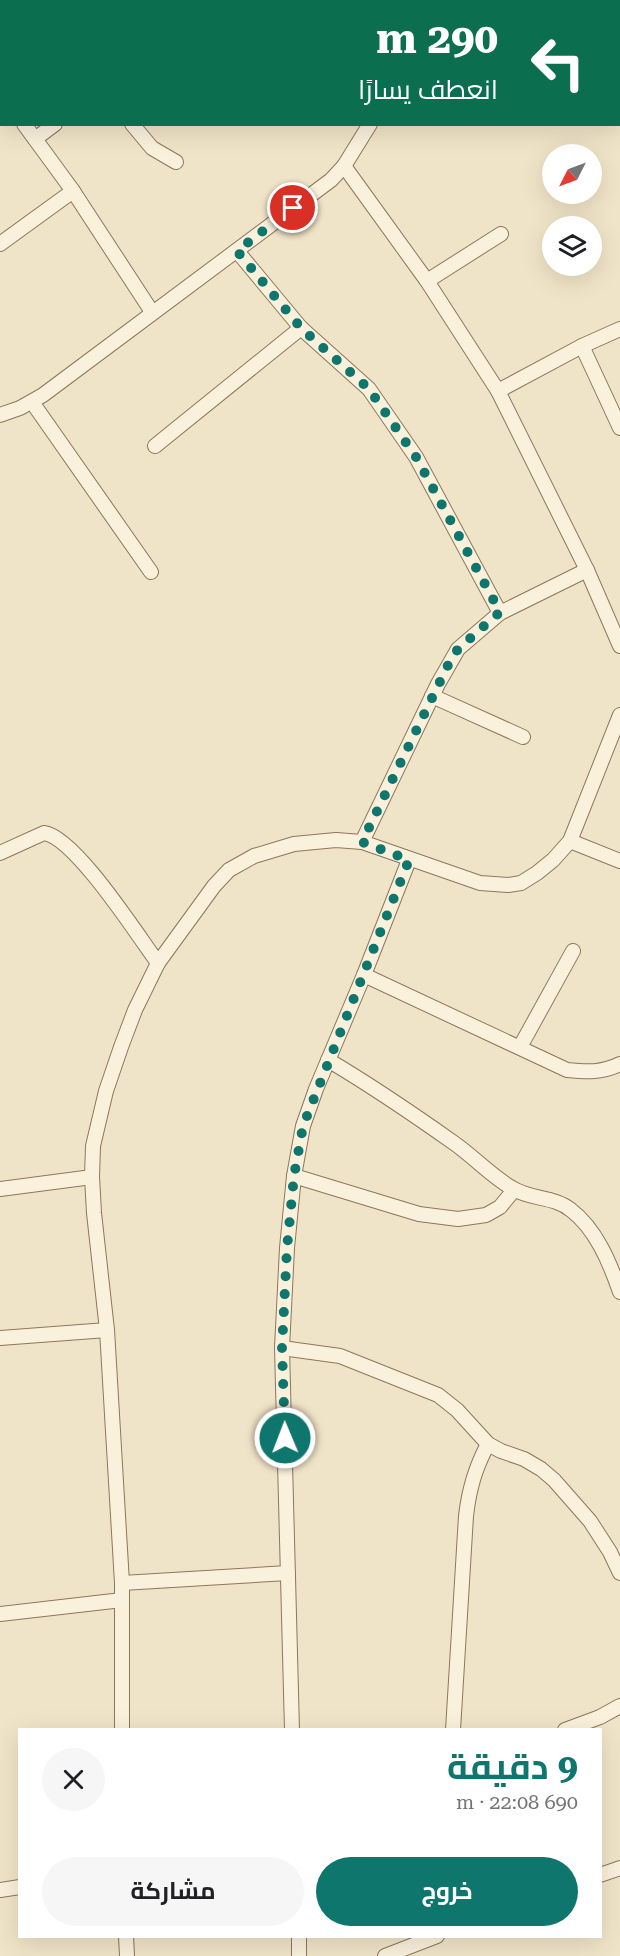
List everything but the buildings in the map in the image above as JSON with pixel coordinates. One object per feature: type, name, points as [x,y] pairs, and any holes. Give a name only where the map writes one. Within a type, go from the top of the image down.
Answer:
[{"type":"street","points":[[25,126],[73,191],[152,312]]},
{"type":"street","points":[[35,139],[52,126]]},
{"type":"street","points":[[134,126],[152,148],[176,162]]},
{"type":"street","points":[[0,415],[32,402],[331,180],[344,166],[369,126]]},
{"type":"street","points":[[344,166],[427,281],[498,391],[587,570],[620,646]]},
{"type":"street","points":[[0,244],[73,191]]},
{"type":"street","points":[[427,281],[501,234]]},
{"type":"street","points":[[237,251],[301,328],[369,389],[416,457],[500,612]]},
{"type":"street","points":[[155,446],[301,328]]},
{"type":"street","points":[[498,391],[582,346],[620,329]]},
{"type":"street","points":[[582,346],[620,428]]},
{"type":"street","points":[[32,402],[151,572]]},
{"type":"street","points":[[362,842],[432,696],[458,649],[500,612],[587,570]]},
{"type":"street","points":[[432,696],[523,737]]},
{"type":"street","points":[[122,1728],[122,1583],[107,1330],[94,1214],[93,1146],[106,1091],[135,1010],[158,963],[214,886],[229,870],[274,849],[294,844],[336,840],[362,842],[480,883],[508,885],[521,883],[553,860],[570,841],[620,715]]},
{"type":"street","points":[[0,853],[44,833],[52,834],[89,869],[158,963]]},
{"type":"street","points":[[570,841],[620,861]]},
{"type":"street","points":[[292,1728],[282,1348],[287,1248],[294,1176],[303,1126],[409,860]]},
{"type":"street","points":[[520,1047],[573,951]]},
{"type":"street","points":[[364,975],[567,1070],[591,1072],[609,1069],[620,1064]]},
{"type":"street","points":[[328,1060],[379,1090],[454,1142],[514,1190],[533,1197],[555,1200],[571,1209],[597,1240],[620,1292]]},
{"type":"street","points":[[294,1176],[419,1214],[458,1219],[486,1215],[500,1207],[514,1190]]},
{"type":"street","points":[[0,1189],[92,1177]]},
{"type":"street","points":[[0,1338],[107,1330]]},
{"type":"street","points":[[282,1348],[340,1356],[419,1385],[438,1395],[457,1410],[488,1444],[524,1459],[554,1480],[590,1521],[610,1552],[620,1574]]},
{"type":"street","points":[[453,1728],[466,1516],[470,1484],[475,1468],[488,1444]]},
{"type":"street","points":[[122,1583],[288,1573]]},
{"type":"street","points":[[0,1614],[122,1600]]},
{"type":"street","points":[[570,1728],[600,1717],[620,1706]]},
{"type":"street","points":[[602,1874],[620,1868]]},
{"type":"street","points":[[0,1890],[18,1887]]},
{"type":"street","points":[[126,1938],[127,1956]]},
{"type":"street","points":[[299,1938],[299,1956]]},
{"type":"street","points":[[385,1956],[432,1938]]},
{"type":"route","points":[[285,1438],[282,1348],[287,1248],[294,1176],[303,1126],[409,860],[362,842],[451,659],[458,649],[500,612],[416,457],[369,389],[301,328],[237,251],[293,208]]}]
